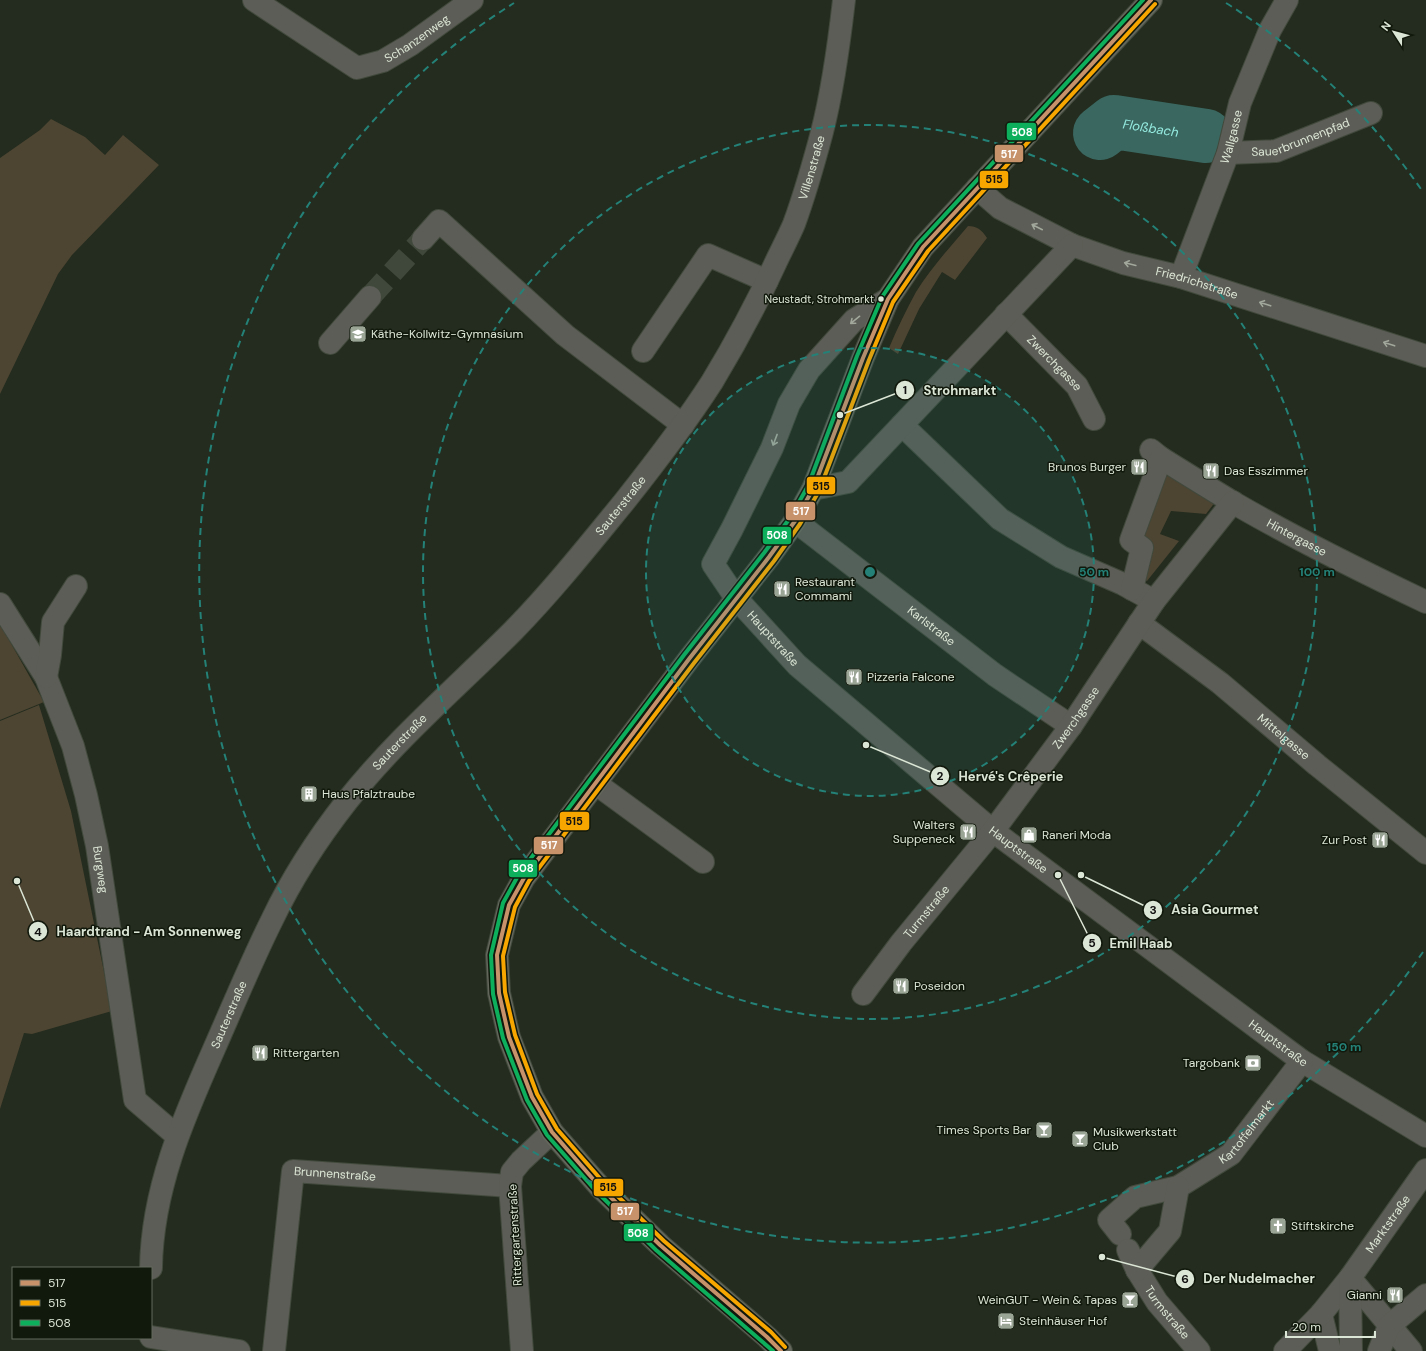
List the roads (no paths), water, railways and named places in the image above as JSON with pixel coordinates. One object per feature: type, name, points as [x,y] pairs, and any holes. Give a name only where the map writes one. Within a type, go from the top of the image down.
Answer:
[{"type":"main road","points":[[781,1351],[767,1337],[660,1245],[600,1187],[552,1132],[532,1097],[509,1037],[499,992],[498,955],[510,905],[524,878],[795,520],[813,489],[863,358],[888,299],[924,247],[1150,0]]},
{"type":"street","name":"Schanzenweg","points":[[254,0],[357,68],[383,61],[397,53],[472,0]]},
{"type":"street","name":"Villenstraße","points":[[745,326],[793,225],[823,130],[836,61],[844,0]]},
{"type":"street","name":"Wallgasse","points":[[1181,277],[1228,153],[1240,103],[1270,30],[1287,0]]},
{"type":"street","name":"Sauerbrunnenpfad","points":[[1228,153],[1276,151],[1371,113]]},
{"type":"street","name":"Friedrichstraße","points":[[977,188],[1000,208],[1072,245],[1124,263],[1181,277],[1426,356]]},
{"type":"street","points":[[423,238],[439,221],[565,335],[683,425]]},
{"type":"street","points":[[813,489],[848,482],[1072,245]]},
{"type":"street","points":[[642,351],[708,255],[767,281]]},
{"type":"street","points":[[330,343],[370,297]]},
{"type":"street","name":"Hauptstraße","points":[[888,299],[854,320],[809,370],[789,404],[768,455],[713,564],[736,598],[797,665],[993,831],[1302,1061],[1426,1136]]},
{"type":"street","name":"Zwerchgasse","points":[[1006,314],[1077,386],[1094,419]]},
{"type":"street","name":"Sauterstraße","points":[[151,1267],[151,1255],[159,1201],[177,1136],[197,1087],[271,921],[293,881],[322,835],[347,801],[382,761],[412,729],[510,633],[577,561],[683,425],[745,326]]},
{"type":"street","points":[[902,425],[1000,519],[1061,557],[1132,589],[1154,601]]},
{"type":"street","points":[[1132,589],[1142,548],[1131,540],[1156,454],[1233,502]]},
{"type":"street","name":"Zwerchgasse","points":[[993,831],[1053,751],[1154,601],[1233,502]]},
{"type":"street","name":"Hintergasse","points":[[1233,502],[1361,570],[1426,602]]},
{"type":"street","name":"Karlstraße","points":[[795,520],[995,675],[1070,726]]},
{"type":"street","points":[[46,677],[53,622],[76,586]]},
{"type":"street","name":"Burgweg","points":[[0,604],[46,677],[73,746],[98,846],[135,1100],[177,1136]]},
{"type":"street","name":"Mittelgasse","points":[[1139,623],[1220,684],[1316,765],[1426,853]]},
{"type":"street","points":[[595,783],[703,862]]},
{"type":"street","name":"Turmstraße","points":[[863,994],[901,943],[993,831]]},
{"type":"street","name":"Kartoffelmarkt","points":[[1119,1235],[1135,1197],[1178,1188],[1231,1154],[1302,1061]]},
{"type":"street","name":"Rittergartenstraße","points":[[522,1351],[510,1186],[512,1172],[521,1161],[552,1132]]},
{"type":"street","name":"Marktstraße","points":[[1288,1350],[1350,1278],[1426,1170]]},
{"type":"street","name":"Brunnenstraße","points":[[274,1351],[293,1171],[510,1186]]},
{"type":"street","points":[[1137,1270],[1170,1231],[1178,1188]]},
{"type":"street","name":"Turmstraße","points":[[1119,1235],[1137,1270],[1157,1302],[1199,1351]]},
{"type":"street","points":[[1350,1278],[1411,1351]]},
{"type":"street","points":[[1350,1278],[1351,1351]]},
{"type":"street","points":[[1379,1351],[1389,1326],[1426,1295]]},
{"type":"street","points":[[1320,1314],[1330,1351]]},
{"type":"street","points":[[152,1337],[239,1351]]},
{"type":"street","points":[[151,1339],[151,1351]]},
{"type":"waterway","name":"Floßbach","points":[[1100,133],[1114,122],[1206,136]]},
{"type":"waterway","name":"Floßbach","points":[[1168,137],[1174,131]]},
{"type":"tunnel","points":[[370,297],[423,239]]},
{"type":"place","name":"Neustadt, Strohmarkt","points":[[881,299]]},
{"type":"place","name":"Käthe-Kollwitz-Gymnasium","points":[[358,334]]},
{"type":"place","name":"Strohmarkt","points":[[840,415]]},
{"type":"place","name":"Brunos Burger","points":[[1139,467]]},
{"type":"place","name":"Das Esszimmer","points":[[1211,471]]},
{"type":"place","name":"Restaurant Commami","points":[[782,589]]},
{"type":"place","name":"Pizzeria Falcone","points":[[854,677]]},
{"type":"place","name":"Hervé's Crêperie","points":[[866,745]]},
{"type":"place","name":"Haus Pfalztraube","points":[[309,794]]},
{"type":"place","name":"Walters Suppeneck","points":[[968,832]]},
{"type":"place","name":"Raneri Moda","points":[[1029,835]]},
{"type":"place","name":"Zur Post","points":[[1380,840]]},
{"type":"place","name":"Emil Haab","points":[[1058,875]]},
{"type":"place","name":"Asia Gourmet","points":[[1081,875]]},
{"type":"place","name":"Haardtrand - Am Sonnenweg","points":[[17,881]]},
{"type":"place","name":"Poseidon","points":[[901,986]]},
{"type":"place","name":"Rittergarten","points":[[260,1053]]},
{"type":"place","name":"Targobank","points":[[1253,1063]]},
{"type":"place","name":"Times Sports Bar","points":[[1044,1130]]},
{"type":"place","name":"Musikwerkstatt Club","points":[[1080,1139]]},
{"type":"place","name":"Stiftskirche","points":[[1278,1226]]},
{"type":"place","name":"Der Nudelmacher","points":[[1102,1257]]},
{"type":"place","name":"Gianni","points":[[1395,1295]]},
{"type":"place","name":"WeinGUT - Wein & Tapas","points":[[1130,1300]]},
{"type":"place","name":"Steinhäuser Hof","points":[[1006,1321]]}]
